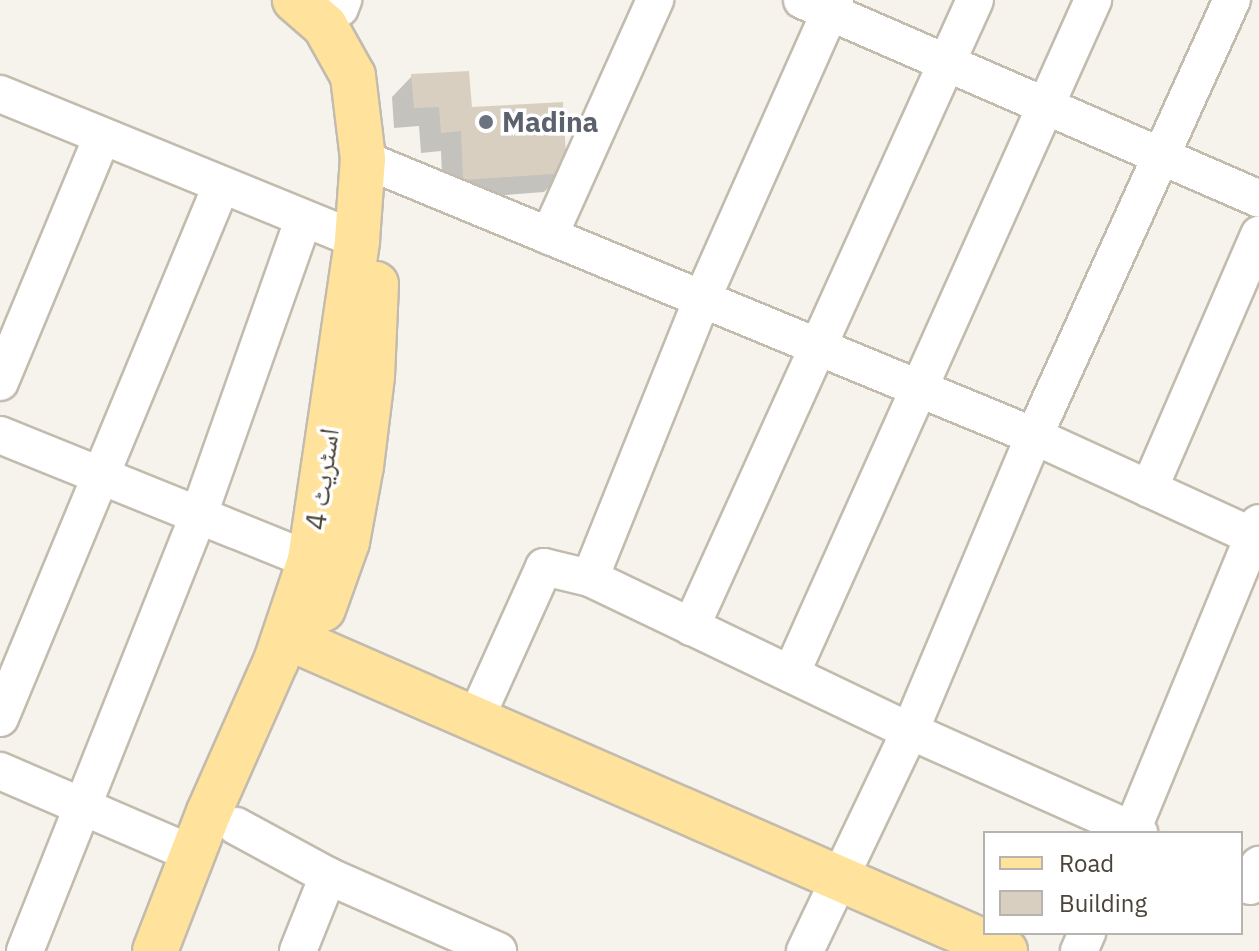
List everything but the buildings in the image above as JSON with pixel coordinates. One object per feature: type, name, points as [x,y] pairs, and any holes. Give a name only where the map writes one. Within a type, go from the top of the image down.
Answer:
[{"type":"main road","name":"اسٹریٹ 4","points":[[184,951],[236,826],[293,654],[310,560],[357,240],[373,163],[353,76],[325,26],[295,0]]},
{"type":"main road","name":"اسٹریٹ 4","points":[[155,951],[195,855],[209,812],[293,654],[347,542],[361,466],[372,376],[373,163],[379,81],[338,3]]},
{"type":"main road","points":[[293,654],[475,720],[833,890],[938,951]]},
{"type":"main road","points":[[293,654],[833,890],[1005,951]]},
{"type":"street","points":[[549,236],[655,0]]},
{"type":"street","points":[[691,627],[975,0]]},
{"type":"street","points":[[791,674],[1093,0]]},
{"type":"street","points":[[805,951],[910,731],[1034,436],[1232,0]]},
{"type":"street","points":[[590,578],[822,4],[947,63],[1259,199]]},
{"type":"street","points":[[3,104],[102,137],[357,240]]},
{"type":"street","points":[[0,382],[102,137]]},
{"type":"street","points":[[373,163],[1034,436],[1149,489],[1257,533],[1134,831]]},
{"type":"street","points":[[0,718],[221,186]]},
{"type":"street","points":[[25,951],[198,517],[303,220]]},
{"type":"street","points":[[1149,489],[1259,235]]},
{"type":"street","points":[[0,435],[310,560]]},
{"type":"street","points":[[475,720],[544,567],[590,578],[910,731],[1132,831]]},
{"type":"street","points":[[0,771],[195,855]]},
{"type":"street","points":[[236,826],[328,876],[425,936],[498,951]]},
{"type":"street","points":[[298,951],[328,876]]},
{"type":"place","name":"Madina","points":[[486,122]]}]
